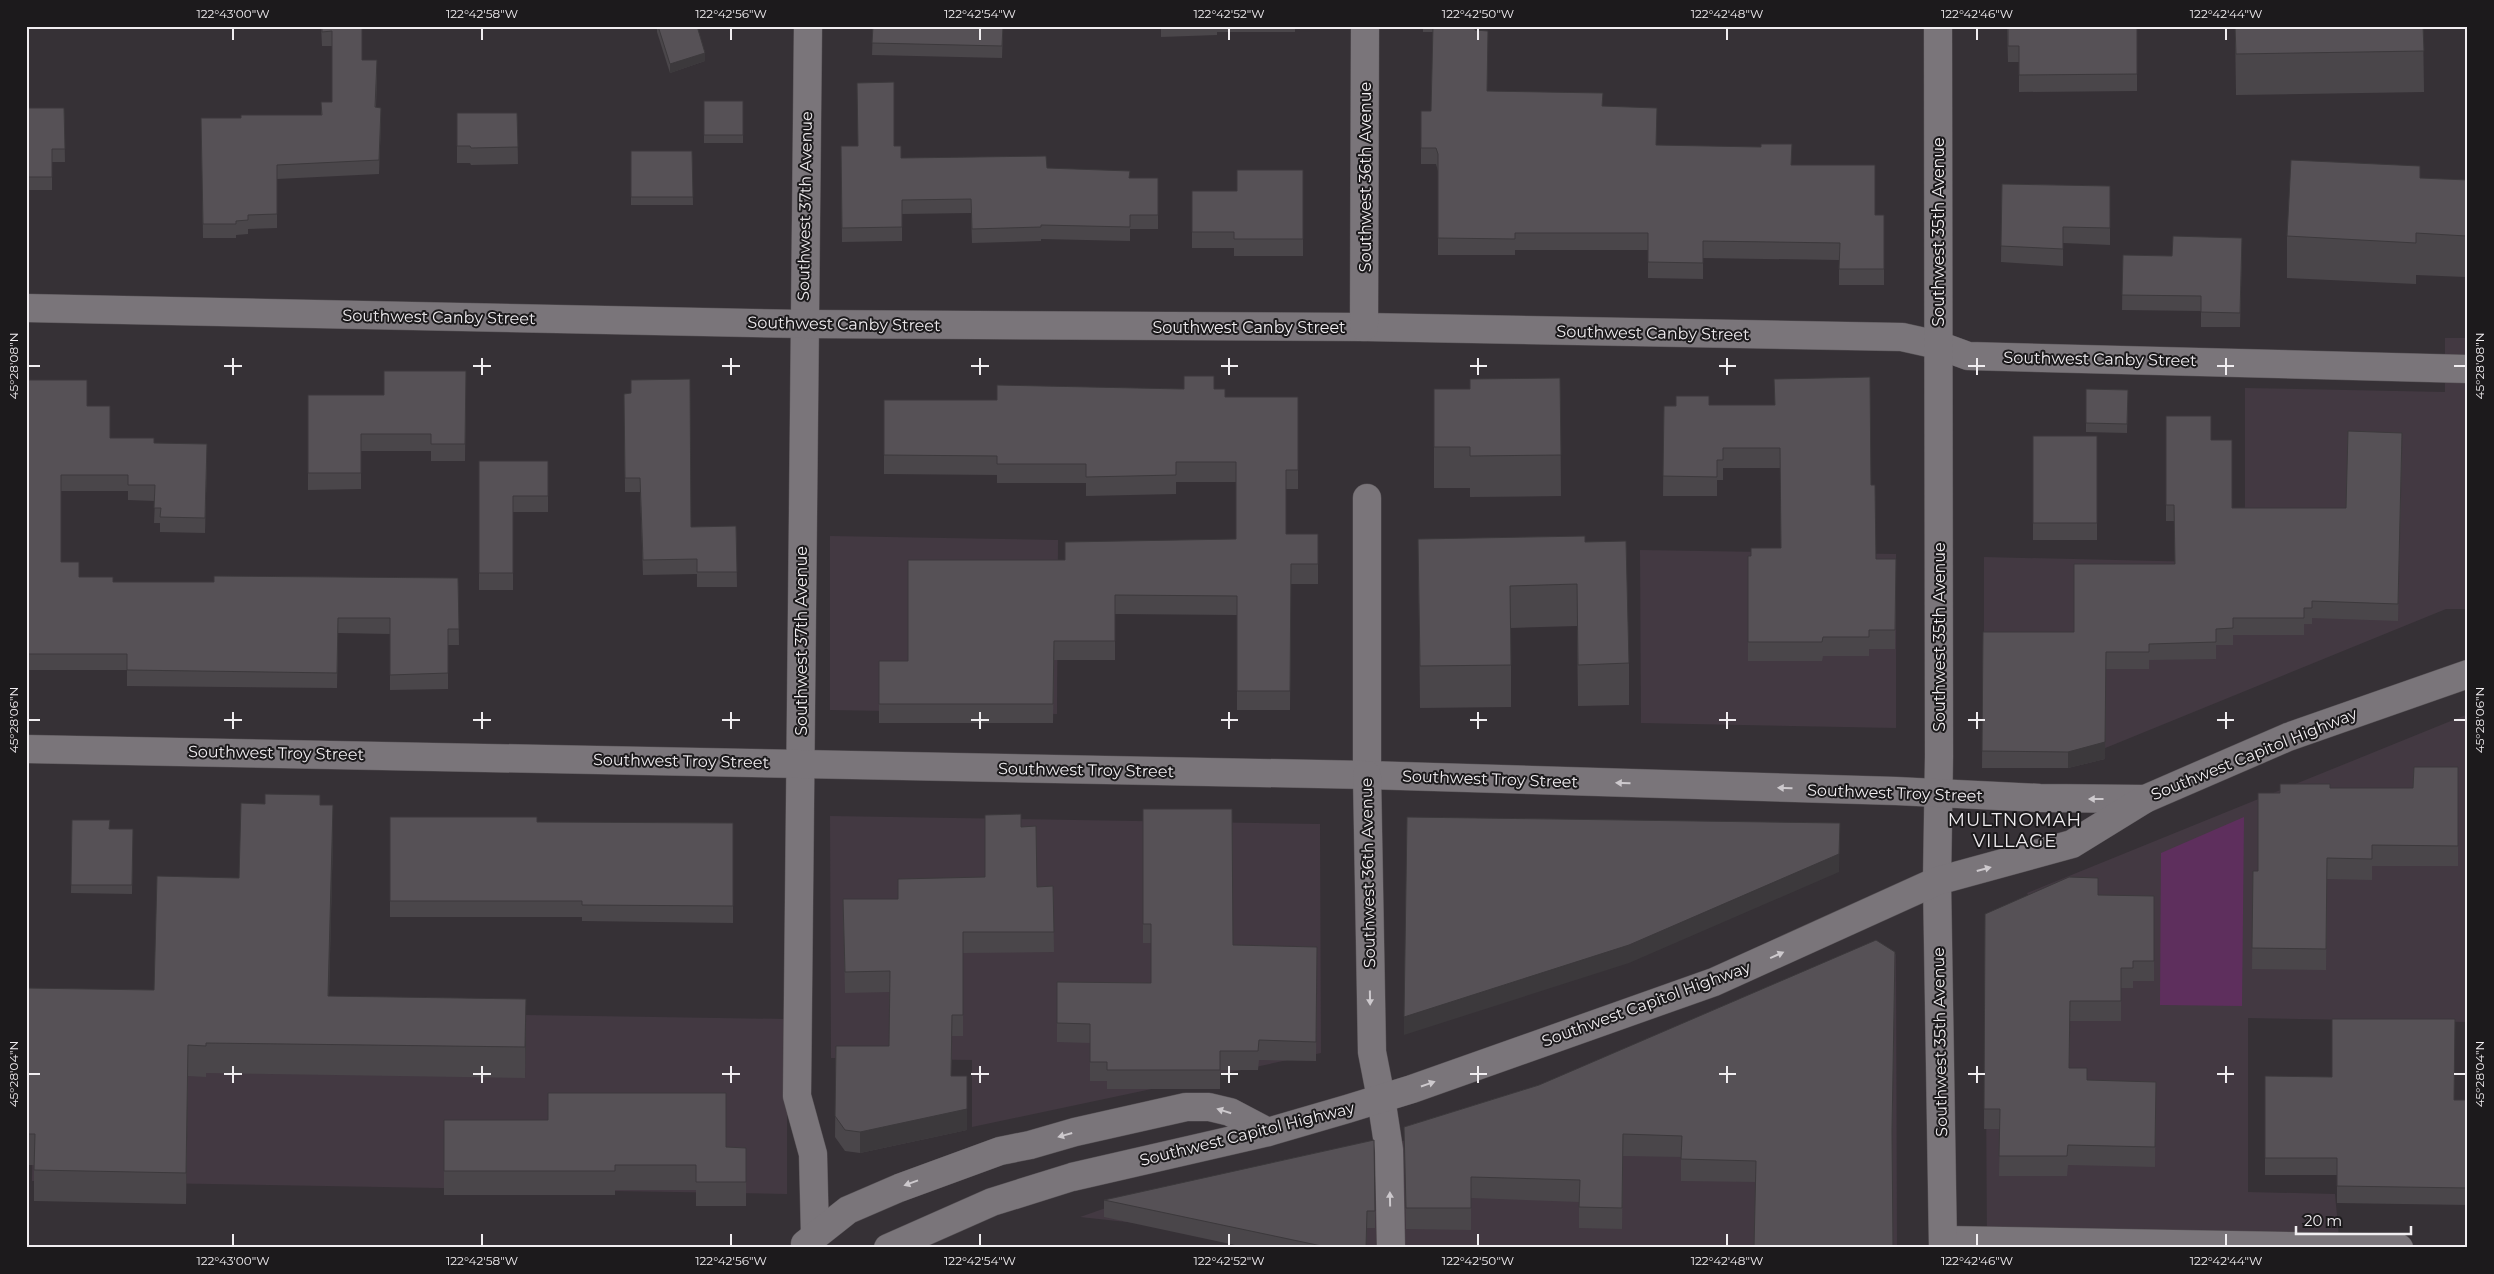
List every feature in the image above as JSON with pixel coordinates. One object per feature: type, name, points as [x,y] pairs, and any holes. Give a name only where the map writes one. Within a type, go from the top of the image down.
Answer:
[{"type":"street","name":"Southwest 37th Avenue","points":[[808,26],[797,1096],[813,1154],[808,1241]]},
{"type":"street","name":"Southwest 36th Avenue","points":[[1364,327],[1366,26]]},
{"type":"street","name":"Southwest 35th Avenue","points":[[1938,26],[1939,795],[1937,881],[1943,1244]]},
{"type":"street","name":"Southwest Canby Street","points":[[26,308],[804,324],[1364,327],[1902,337],[1938,345],[1968,356],[2468,369]]},
{"type":"street","name":"Southwest 36th Avenue","points":[[1367,498],[1367,775],[1371,1041],[1389,1150],[1391,1248]]},
{"type":"street","name":"Southwest Capitol Highway","points":[[888,1248],[992,1202],[1072,1177],[1268,1132],[1381,1098],[1714,982],[1937,881],[2072,844],[2145,799],[2288,737],[2468,674]]},
{"type":"street","name":"Southwest Troy Street","points":[[26,749],[1367,775],[1896,791],[1939,795],[2145,799]]},
{"type":"street","points":[[808,1241],[848,1210],[899,1188],[1000,1151],[1030,1145],[1075,1132],[1186,1107],[1209,1107],[1230,1112],[1268,1132]]},
{"type":"street","points":[[1943,1244],[2399,1248]]},
{"type":"shaded area","points":[[2445,338],[2468,338],[2468,609],[2446,609],[2071,762],[1984,761],[1984,557],[2245,563],[2245,388],[2445,392]]},
{"type":"shaded area","points":[[830,536],[1058,540],[1057,714],[830,710]]},
{"type":"shaded area","points":[[1640,550],[1896,554],[1896,728],[1641,723]]},
{"type":"shaded area","points":[[2468,714],[2468,1022],[2248,1018],[2248,1192],[2335,1194],[2340,1248],[1987,1248],[1985,920],[2031,901],[2027,893]]},
{"type":"shaded area","points":[[830,816],[1320,824],[1321,1053],[972,1127],[972,1060],[831,1058]]},
{"type":"shaded area","points":[[2244,817],[2242,1006],[2160,1005],[2161,853]]},
{"type":"shaded area","points":[[1896,954],[1897,1248],[1296,1248],[1145,1224],[1080,1217],[1120,1203],[1400,1142]]},
{"type":"shaded area","points":[[210,1010],[787,1019],[787,1194],[32,1181],[35,1011]]},
{"type":"building","points":[[322,26],[362,26],[362,60],[377,60],[375,107],[381,108],[379,160],[277,165],[277,214],[248,215],[248,220],[236,221],[236,224],[203,224],[201,118],[241,118],[241,115],[322,115],[321,102],[332,102],[332,31],[322,32]]},
{"type":"building","points":[[658,26],[697,26],[705,53],[670,64]]},
{"type":"building","points":[[873,26],[1003,26],[1002,46],[872,43]]},
{"type":"building","points":[[1433,26],[1475,26],[1475,30],[1488,31],[1487,91],[1603,93],[1602,106],[1657,108],[1656,145],[1761,147],[1761,144],[1792,144],[1791,165],[1875,165],[1875,215],[1884,215],[1884,269],[1839,269],[1840,243],[1703,241],[1703,263],[1648,262],[1648,233],[1515,233],[1515,239],[1438,238],[1438,154],[1436,148],[1421,148],[1421,111],[1431,111]]},
{"type":"building","points":[[2008,26],[2137,26],[2137,74],[2019,75],[2019,46],[2008,46]]},
{"type":"building","points":[[2235,26],[2423,26],[2424,51],[2236,54]]},
{"type":"building","points":[[894,82],[894,146],[901,146],[901,158],[1046,156],[1047,168],[1130,171],[1129,178],[1158,178],[1158,215],[1130,215],[1130,227],[1041,225],[1041,227],[972,229],[971,199],[902,200],[902,227],[842,228],[841,146],[858,146],[857,83]]},
{"type":"building","points":[[704,101],[743,101],[743,135],[704,135]]},
{"type":"building","points":[[26,108],[64,108],[65,149],[52,149],[52,177],[26,177]]},
{"type":"building","points":[[457,113],[517,113],[518,147],[471,148],[470,146],[457,146]]},
{"type":"building","points":[[631,151],[692,151],[693,197],[631,197]]},
{"type":"building","points":[[2291,160],[2420,166],[2420,178],[2468,180],[2466,236],[2416,233],[2416,243],[2287,236]]},
{"type":"building","points":[[1237,170],[1303,170],[1303,239],[1234,239],[1234,232],[1192,232],[1192,191],[1237,191]]},
{"type":"building","points":[[2002,184],[2110,186],[2110,228],[2063,227],[2063,249],[2001,246]]},
{"type":"building","points":[[2173,236],[2242,238],[2240,313],[2201,312],[2201,296],[2122,295],[2123,255],[2172,256]]},
{"type":"building","points":[[384,371],[466,371],[465,444],[431,444],[431,434],[361,434],[361,473],[308,473],[308,395],[384,395]]},
{"type":"building","points":[[1184,376],[1214,376],[1214,389],[1225,389],[1225,397],[1298,397],[1298,470],[1286,470],[1286,534],[1318,534],[1318,564],[1291,564],[1290,691],[1237,691],[1237,596],[1115,595],[1115,641],[1054,641],[1053,704],[879,704],[879,661],[908,661],[908,560],[1065,560],[1065,542],[1236,539],[1236,462],[1176,462],[1176,475],[1086,477],[1086,464],[997,464],[997,456],[884,455],[884,400],[997,400],[997,385],[1184,389]]},
{"type":"building","points":[[1870,377],[1871,485],[1875,485],[1876,559],[1896,559],[1895,630],[1869,630],[1869,637],[1823,637],[1822,642],[1748,642],[1748,556],[1751,556],[1751,548],[1781,548],[1780,448],[1723,448],[1723,460],[1717,460],[1717,477],[1663,476],[1664,406],[1676,406],[1676,396],[1709,396],[1709,405],[1775,405],[1774,379]]},
{"type":"building","points":[[1560,378],[1561,455],[1470,456],[1470,447],[1434,447],[1434,389],[1470,389],[1470,379]]},
{"type":"building","points":[[690,379],[691,527],[736,526],[737,572],[697,572],[697,559],[643,560],[640,478],[625,478],[624,394],[631,393],[631,380]]},
{"type":"building","points":[[26,380],[87,380],[87,406],[110,406],[110,438],[154,438],[154,443],[207,444],[205,518],[160,517],[161,508],[154,508],[155,485],[128,485],[128,475],[61,475],[61,562],[79,562],[79,577],[113,577],[113,582],[214,582],[214,576],[458,578],[459,629],[448,629],[448,673],[390,675],[390,618],[338,618],[337,673],[127,670],[127,654],[26,654]]},
{"type":"building","points":[[2086,389],[2128,390],[2127,424],[2086,423]]},
{"type":"building","points":[[2166,416],[2211,416],[2211,440],[2232,440],[2232,508],[2346,508],[2348,431],[2402,433],[2398,604],[2312,601],[2312,608],[2304,608],[2304,618],[2233,618],[2233,628],[2216,629],[2216,642],[2149,644],[2149,652],[2106,652],[2105,742],[2068,752],[1982,751],[1983,632],[2074,632],[2074,564],[2175,564],[2174,505],[2166,505]]},
{"type":"building","points":[[2033,436],[2097,436],[2097,523],[2033,523]]},
{"type":"building","points":[[479,461],[548,461],[548,496],[513,496],[513,573],[479,573]]},
{"type":"building","points":[[1585,536],[1585,542],[1626,541],[1629,663],[1578,665],[1577,584],[1510,586],[1511,665],[1420,666],[1418,539]]},
{"type":"building","points":[[2414,767],[2458,767],[2458,846],[2372,845],[2372,859],[2327,858],[2326,949],[2252,948],[2253,871],[2258,871],[2258,793],[2280,793],[2280,784],[2330,784],[2330,788],[2413,788]]},
{"type":"building","points":[[265,794],[320,795],[320,805],[333,805],[328,996],[526,999],[525,1047],[206,1043],[206,1046],[188,1045],[186,1173],[34,1170],[35,1134],[26,1134],[26,988],[154,990],[157,876],[239,878],[241,803],[265,804]]},
{"type":"building","points":[[1143,809],[1232,809],[1233,945],[1317,947],[1316,1042],[1259,1040],[1258,1051],[1220,1051],[1220,1070],[1107,1070],[1107,1062],[1090,1062],[1090,1024],[1057,1023],[1057,982],[1151,983],[1151,924],[1143,924]]},
{"type":"building","points":[[1021,814],[1021,827],[1036,826],[1037,887],[1053,886],[1054,932],[963,932],[963,1015],[952,1015],[951,1076],[967,1076],[967,1109],[860,1132],[845,1130],[835,1116],[836,1046],[889,1046],[890,971],[845,972],[843,899],[898,899],[898,879],[985,877],[985,815]]},
{"type":"building","points":[[390,817],[537,817],[537,822],[733,823],[733,906],[582,905],[582,901],[390,901]]},
{"type":"building","points":[[1407,817],[1840,823],[1839,854],[1629,945],[1404,1017]]},
{"type":"building","points":[[72,820],[110,820],[109,829],[133,829],[132,885],[71,885]]},
{"type":"building","points":[[2069,877],[2098,878],[2098,895],[2154,896],[2154,961],[2133,961],[2133,968],[2121,968],[2121,1001],[2070,1001],[2069,1068],[2087,1068],[2087,1080],[2156,1082],[2155,1147],[2068,1145],[2067,1156],[1999,1156],[2000,1109],[1984,1109],[1985,914]]},
{"type":"building","points":[[1876,940],[1895,952],[1892,1131],[1893,1248],[1754,1248],[1756,1161],[1681,1159],[1682,1136],[1623,1134],[1622,1208],[1579,1207],[1580,1180],[1471,1177],[1471,1208],[1406,1208],[1404,1127],[1539,1085]]},
{"type":"building","points":[[2332,1019],[2455,1019],[2454,1100],[2468,1100],[2468,1188],[2337,1186],[2337,1158],[2265,1158],[2265,1076],[2332,1077]]},
{"type":"building","points":[[548,1093],[726,1093],[726,1147],[746,1148],[746,1182],[696,1182],[696,1165],[615,1165],[615,1171],[444,1171],[444,1120],[548,1120]]},
{"type":"building","points":[[1374,1140],[1375,1211],[1367,1211],[1366,1248],[1331,1248],[1104,1200]]},
{"type":"district","name":"MULTNOMAH VILLAGE","points":[[2015,830]]}]
